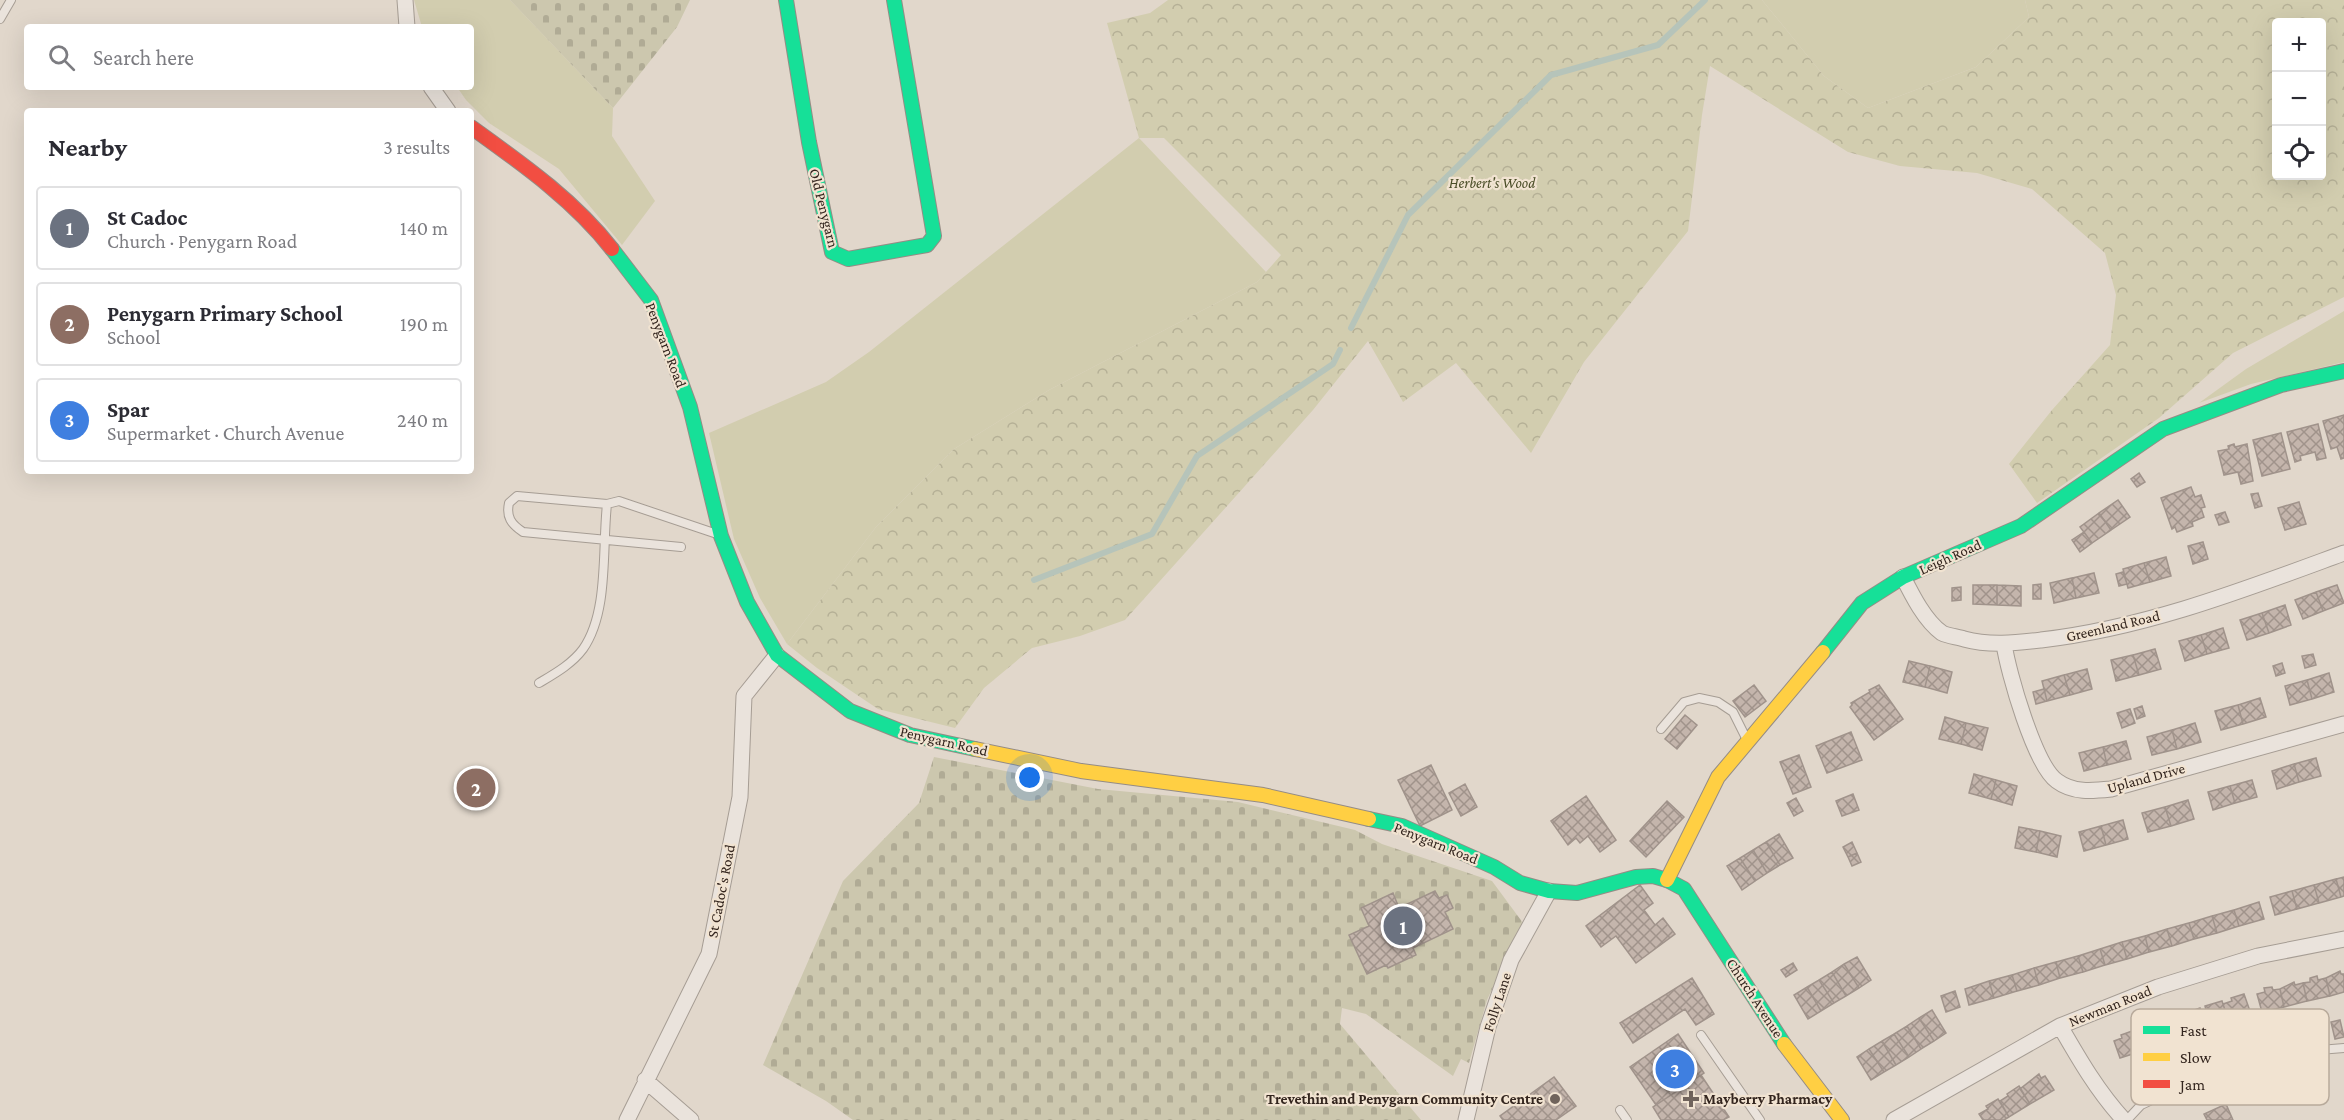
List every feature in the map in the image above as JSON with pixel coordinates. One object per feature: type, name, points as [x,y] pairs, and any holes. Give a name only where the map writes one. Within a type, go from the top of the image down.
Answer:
[{"type":"street","points":[[405,0],[407,24]]},
{"type":"street","name":"Old Penygarn","points":[[786,0],[809,142],[832,252],[848,259],[927,245],[934,236],[894,0]]},
{"type":"street","points":[[433,90],[446,108]]},
{"type":"street","name":"Penygarn Road","points":[[474,130],[527,167],[594,226],[651,300],[690,407],[721,536],[747,602],[777,655],[850,711],[910,735],[1081,771],[1263,795],[1402,826],[1494,867],[1520,883],[1549,891],[1577,893],[1636,877],[1653,876],[1667,880]]},
{"type":"street","name":"Leigh Road","points":[[1667,880],[1719,777],[1747,740],[1782,703],[1862,603],[1903,577],[2020,526],[2163,429],[2281,385],[2344,371]]},
{"type":"street","name":"Greenland Road","points":[[1903,577],[1916,603],[1943,633],[1972,641],[2004,644],[2079,636],[2160,616],[2232,594],[2344,553]]},
{"type":"street","name":"Upland Drive","points":[[2004,644],[2013,685],[2045,769],[2057,781],[2072,789],[2090,792],[2111,789],[2344,724]]},
{"type":"street","name":"St Cadoc's Road","points":[[627,1120],[709,954],[740,797],[744,696],[777,655]]},
{"type":"street","name":"Church Avenue","points":[[1667,880],[1684,889],[1718,938],[1795,1061],[1842,1120]]},
{"type":"street","name":"Folly Lane","points":[[1466,1120],[1488,1028],[1511,960],[1549,891]]},
{"type":"street","name":"Newman Road","points":[[1894,1120],[2060,1026],[2169,984],[2258,956],[2344,939]]},
{"type":"street","points":[[2060,1026],[2103,1096],[2125,1120]]},
{"type":"street","points":[[645,1080],[691,1120]]},
{"type":"lane","points":[[0,19],[11,0]]},
{"type":"lane","points":[[681,547],[523,532],[513,525],[507,513],[509,502],[517,496],[607,504],[619,501],[721,536]]},
{"type":"lane","points":[[539,683],[557,673],[582,650],[596,625],[607,504]]},
{"type":"lane","points":[[1661,729],[1684,702],[1699,698],[1718,702],[1733,712],[1747,740]]},
{"type":"lane","points":[[1701,1035],[1760,1120]]},
{"type":"lane","points":[[2329,1049],[2344,1048]]},
{"type":"lane","points":[[2125,1120],[2141,1105]]},
{"type":"lane","points":[[1620,1110],[1627,1120]]},
{"type":"green space","points":[[414,0],[510,0],[613,108],[612,136],[655,201],[622,245],[559,169],[489,123],[459,90],[474,90],[474,24],[421,24]]},
{"type":"green space","points":[[510,0],[690,0],[677,27],[613,108]]},
{"type":"green space","name":"Herbert's Wood","points":[[1168,0],[1762,0],[1824,76],[1868,108],[1976,67],[2029,17],[2025,0],[2344,0],[2344,297],[2233,353],[2159,418],[2037,503],[2009,464],[2052,410],[2110,345],[2116,295],[2105,253],[2032,189],[1977,173],[1900,166],[1848,152],[1710,66],[1688,231],[1584,362],[1531,453],[1456,363],[1403,402],[1368,341],[1313,410],[1125,620],[1080,636],[1032,648],[984,688],[955,728],[878,709],[817,668],[787,644],[876,527],[954,449],[1049,390],[1257,282],[1281,255],[1164,138],[1139,138],[1107,23],[1150,13]]},
{"type":"green space","points":[[1762,0],[2025,0],[2029,17],[1976,67],[1868,108],[1824,76]]},
{"type":"green space","points":[[1139,138],[1266,272],[1257,282],[1049,390],[954,449],[876,527],[787,644],[760,598],[734,539],[709,433],[826,382],[869,352]]},
{"type":"green space","points":[[2344,311],[2344,362],[2251,384],[2199,403],[2246,369]]},
{"type":"green space","points":[[934,757],[1098,789],[1238,802],[1355,830],[1382,844],[1492,881],[1523,923],[1487,1000],[1469,1063],[1461,1059],[1453,1076],[1366,1014],[1342,1008],[1340,1024],[1421,1120],[853,1120],[826,1101],[763,1065],[843,881],[919,803]]},
{"type":"building","points":[[2344,415],[2344,458],[2341,459],[2337,447],[2331,449],[2323,421]]},
{"type":"building","points":[[2318,424],[2326,458],[2317,460],[2315,452],[2300,456],[2301,460],[2295,462],[2287,432]]},
{"type":"building","points":[[2281,433],[2290,469],[2262,476],[2253,440]]},
{"type":"building","points":[[2234,444],[2235,447],[2247,444],[2253,481],[2241,484],[2238,472],[2224,475],[2218,451],[2229,449],[2228,446]]},
{"type":"building","points":[[2139,473],[2145,482],[2137,487],[2131,479]]},
{"type":"building","points":[[2191,487],[2195,497],[2201,495],[2205,507],[2201,508],[2204,517],[2192,522],[2193,526],[2177,532],[2175,527],[2172,529],[2161,498]]},
{"type":"building","points":[[2258,493],[2262,506],[2255,508],[2251,494]]},
{"type":"building","points":[[2118,500],[2130,517],[2111,530],[2099,513]]},
{"type":"building","points":[[2299,502],[2306,524],[2285,530],[2278,508]]},
{"type":"building","points":[[2225,512],[2229,522],[2219,525],[2215,515]]},
{"type":"building","points":[[2099,513],[2111,530],[2092,543],[2080,527]]},
{"type":"building","points":[[2084,532],[2092,543],[2080,552],[2072,540]]},
{"type":"building","points":[[2203,542],[2208,559],[2193,564],[2188,546]]},
{"type":"building","points":[[2166,557],[2171,576],[2150,582],[2144,563]]},
{"type":"building","points":[[2144,563],[2150,582],[2128,588],[2123,569]]},
{"type":"building","points":[[2123,572],[2127,584],[2119,586],[2116,574]]},
{"type":"building","points":[[2094,573],[2099,593],[2076,598],[2072,578]]},
{"type":"building","points":[[2072,578],[2076,598],[2054,603],[2050,583]]},
{"type":"building","points":[[2041,584],[2041,599],[2033,599],[2033,585]]},
{"type":"building","points":[[1973,585],[1997,585],[1997,605],[1973,604]]},
{"type":"building","points":[[1997,585],[2021,586],[2021,606],[1997,605]]},
{"type":"building","points":[[2337,585],[2344,603],[2323,611],[2316,592]]},
{"type":"building","points":[[1961,587],[1961,600],[1952,601],[1952,588]]},
{"type":"building","points":[[2316,592],[2323,611],[2303,619],[2295,600]]},
{"type":"building","points":[[2285,605],[2291,625],[2269,633],[2262,613]]},
{"type":"building","points":[[2262,613],[2269,633],[2247,640],[2240,620]]},
{"type":"building","points":[[2223,628],[2229,648],[2207,654],[2201,635]]},
{"type":"building","points":[[2201,635],[2207,654],[2185,661],[2179,641]]},
{"type":"building","points":[[2155,649],[2161,669],[2139,675],[2133,655]]},
{"type":"building","points":[[2313,654],[2316,665],[2305,668],[2302,656]]},
{"type":"building","points":[[2133,655],[2139,675],[2116,681],[2111,660]]},
{"type":"building","points":[[1909,661],[1930,666],[1925,687],[1903,682]]},
{"type":"building","points":[[2282,663],[2285,673],[2276,676],[2273,666]]},
{"type":"building","points":[[1930,666],[1952,672],[1947,693],[1925,687]]},
{"type":"building","points":[[2087,669],[2092,689],[2070,695],[2064,675]]},
{"type":"building","points":[[2329,673],[2334,692],[2312,699],[2307,680]]},
{"type":"building","points":[[2064,675],[2070,695],[2047,701],[2042,681]]},
{"type":"building","points":[[2307,680],[2312,699],[2290,705],[2285,686]]},
{"type":"building","points":[[1754,685],[1766,701],[1745,717],[1733,701]]},
{"type":"building","points":[[1879,685],[1903,719],[1874,740],[1850,707],[1851,703]]},
{"type":"building","points":[[2044,689],[2047,701],[2036,704],[2033,692]]},
{"type":"building","points":[[2260,698],[2266,717],[2243,724],[2238,705]]},
{"type":"building","points":[[2238,705],[2243,724],[2221,730],[2215,711]]},
{"type":"building","points":[[2142,706],[2145,716],[2137,719],[2134,709]]},
{"type":"building","points":[[2130,709],[2135,723],[2122,728],[2117,713]]},
{"type":"building","points":[[1685,715],[1697,725],[1677,749],[1665,739]]},
{"type":"building","points":[[1945,717],[1966,723],[1961,744],[1939,739]]},
{"type":"building","points":[[1966,723],[1988,728],[1982,750],[1961,744]]},
{"type":"building","points":[[2195,723],[2201,742],[2177,749],[2172,730]]},
{"type":"building","points":[[2172,730],[2177,749],[2152,755],[2147,737]]},
{"type":"building","points":[[1851,732],[1862,760],[1827,773],[1816,746]]},
{"type":"building","points":[[2126,741],[2131,759],[2107,765],[2103,747]]},
{"type":"building","points":[[2103,747],[2107,765],[2084,771],[2079,753]]},
{"type":"building","points":[[1799,755],[1811,787],[1793,794],[1780,762]]},
{"type":"building","points":[[2316,758],[2321,776],[2299,782],[2294,764]]},
{"type":"building","points":[[2294,764],[2299,782],[2277,789],[2272,771]]},
{"type":"building","points":[[1431,765],[1452,810],[1420,826],[1398,780]]},
{"type":"building","points":[[1974,774],[1996,780],[1991,799],[1969,793]]},
{"type":"building","points":[[1996,780],[2017,786],[2012,805],[1991,799]]},
{"type":"building","points":[[2252,780],[2257,797],[2235,803],[2230,786]]},
{"type":"building","points":[[1465,784],[1477,807],[1461,816],[1449,793]]},
{"type":"building","points":[[2230,786],[2235,803],[2213,810],[2208,792]]},
{"type":"building","points":[[1853,794],[1859,810],[1842,816],[1836,801]]},
{"type":"building","points":[[1586,796],[1616,840],[1600,852],[1588,836],[1580,843],[1576,838],[1568,845],[1551,821]]},
{"type":"building","points":[[1796,798],[1803,811],[1794,816],[1787,803]]},
{"type":"building","points":[[2188,800],[2194,819],[2171,826],[2165,807]]},
{"type":"building","points":[[1667,801],[1684,817],[1646,857],[1630,841]]},
{"type":"building","points":[[2165,807],[2171,826],[2148,832],[2142,813]]},
{"type":"building","points":[[2123,820],[2128,839],[2106,845],[2101,826]]},
{"type":"building","points":[[2101,826],[2106,845],[2084,851],[2079,832]]},
{"type":"building","points":[[2019,827],[2040,831],[2036,852],[2015,848]]},
{"type":"building","points":[[2040,831],[2061,836],[2057,857],[2036,852]]},
{"type":"building","points":[[1779,834],[1793,858],[1780,865],[1766,842]]},
{"type":"building","points":[[1766,842],[1780,865],[1767,873],[1753,850]]},
{"type":"building","points":[[1852,842],[1857,853],[1848,857],[1843,847]]},
{"type":"building","points":[[1753,850],[1767,873],[1755,881],[1740,858]]},
{"type":"building","points":[[1857,853],[1861,862],[1852,866],[1848,857]]},
{"type":"building","points":[[1740,858],[1755,881],[1742,890],[1727,866]]},
{"type":"building","points":[[2344,877],[2344,896],[2341,897],[2336,879]]},
{"type":"building","points":[[2336,879],[2341,897],[2319,903],[2314,885]]},
{"type":"building","points":[[1640,885],[1653,903],[1644,910],[1655,925],[1663,918],[1675,934],[1636,963],[1616,936],[1601,947],[1586,926]]},
{"type":"building","points":[[2314,885],[2319,903],[2297,909],[2292,891]]},
{"type":"building","points":[[1435,891],[1439,898],[1447,895],[1453,908],[1445,912],[1453,929],[1413,948],[1416,955],[1388,968],[1386,965],[1367,974],[1349,935],[1369,926],[1361,908],[1393,893],[1399,908]]},
{"type":"building","points":[[2292,891],[2297,909],[2275,915],[2270,897]]},
{"type":"building","points":[[2259,902],[2264,919],[2239,926],[2234,910]]},
{"type":"building","points":[[2234,910],[2239,926],[2217,933],[2212,916]]},
{"type":"building","points":[[2212,916],[2217,933],[2194,939],[2189,923]]},
{"type":"building","points":[[2189,923],[2194,939],[2172,946],[2167,929]]},
{"type":"building","points":[[2167,929],[2172,946],[2149,952],[2145,936]]},
{"type":"building","points":[[2145,936],[2149,952],[2127,959],[2122,942]]},
{"type":"building","points":[[2122,942],[2127,959],[2105,965],[2100,949]]},
{"type":"building","points":[[2100,949],[2105,965],[2083,972],[2078,956]]},
{"type":"building","points":[[2078,956],[2083,972],[2060,978],[2056,962]]},
{"type":"building","points":[[1857,957],[1871,980],[1859,988],[1844,964]]},
{"type":"building","points":[[2056,962],[2060,978],[2039,985],[2034,968]]},
{"type":"building","points":[[1793,963],[1797,970],[1786,977],[1781,970]]},
{"type":"building","points":[[1844,964],[1859,988],[1846,996],[1832,972]]},
{"type":"building","points":[[2034,968],[2039,985],[2017,991],[2012,975]]},
{"type":"building","points":[[2340,971],[2344,974],[2344,992],[2330,996],[2326,978]]},
{"type":"building","points":[[1832,972],[1846,996],[1834,1003],[1819,980]]},
{"type":"building","points":[[2012,975],[2017,991],[1994,998],[1989,981]]},
{"type":"building","points":[[2317,976],[2318,980],[2326,978],[2330,996],[2307,1001],[2303,983],[2310,982],[2310,978]]},
{"type":"building","points":[[1692,978],[1714,1014],[1696,1025],[1685,1009],[1633,1043],[1620,1023]]},
{"type":"building","points":[[1819,980],[1834,1003],[1821,1011],[1807,987]]},
{"type":"building","points":[[1989,981],[1994,998],[1969,1005],[1965,989]]},
{"type":"building","points":[[2294,982],[2295,985],[2303,983],[2307,1001],[2284,1007],[2280,989]]},
{"type":"building","points":[[1807,987],[1821,1011],[1808,1019],[1794,995]]},
{"type":"building","points":[[2264,988],[2280,989],[2284,1007],[2261,1009],[2257,994],[2265,992]]},
{"type":"building","points":[[1955,991],[1960,1007],[1946,1012],[1941,996]]},
{"type":"building","points":[[2244,994],[2249,1009],[2225,1009],[2223,1004],[2232,1001],[2231,998]]},
{"type":"building","points":[[2222,1001],[2225,1009],[2206,1009],[2205,1006]]},
{"type":"building","points":[[1932,1010],[1946,1033],[1934,1041],[1919,1018]]},
{"type":"building","points":[[1919,1018],[1934,1041],[1921,1049],[1907,1026]]},
{"type":"building","points":[[2340,1020],[2344,1037],[2335,1039],[2331,1022]]},
{"type":"building","points":[[1907,1026],[1921,1049],[1909,1057],[1894,1034]]},
{"type":"building","points":[[2131,1031],[2131,1054],[2120,1058],[2114,1041],[2122,1038],[2121,1035]]},
{"type":"building","points":[[1678,1034],[1704,1073],[1656,1105],[1630,1067]]},
{"type":"building","points":[[1894,1034],[1909,1057],[1896,1065],[1882,1041]]},
{"type":"building","points":[[1882,1041],[1896,1065],[1884,1072],[1869,1049]]},
{"type":"building","points":[[1869,1049],[1884,1072],[1871,1080],[1857,1057]]},
{"type":"building","points":[[2039,1074],[2041,1078],[2045,1076],[2054,1090],[2030,1104],[2020,1089]]},
{"type":"building","points":[[1701,1075],[1729,1117],[1723,1120],[1661,1120],[1653,1107]]},
{"type":"building","points":[[1554,1077],[1576,1106],[1556,1120],[1503,1120],[1500,1116]]},
{"type":"building","points":[[2019,1086],[2030,1104],[2009,1117],[2000,1101]]},
{"type":"building","points":[[1998,1099],[2009,1117],[2004,1120],[1983,1120],[1979,1114],[1988,1109],[1986,1106]]},
{"type":"building","points":[[2226,1105],[2233,1120],[2207,1120],[2204,1114]]},
{"type":"waterway","points":[[1351,328],[1408,215],[1551,75],[1658,45],[1705,0]]},
{"type":"waterway","points":[[1034,580],[1152,534],[1197,456],[1333,364],[1340,350]]},
{"type":"traffic: fast","points":[[786,0],[809,142],[832,252],[848,259],[927,245],[934,236],[894,0]]},
{"type":"traffic: fast","points":[[612,249],[651,300],[690,407],[721,536],[747,602],[777,655],[850,711],[910,735],[975,749]]},
{"type":"traffic: fast","points":[[1823,652],[1862,603],[1903,577],[2021,526],[2163,429],[2281,385],[2344,371]]},
{"type":"traffic: fast","points":[[1369,819],[1402,826],[1494,867],[1520,883],[1549,891],[1577,893],[1636,877],[1653,876],[1684,889],[1784,1044]]},
{"type":"traffic: slow","points":[[1667,880],[1718,777],[1823,652]]},
{"type":"traffic: slow","points":[[975,749],[1081,771],[1263,795],[1369,819]]},
{"type":"traffic: slow","points":[[1784,1044],[1842,1120]]},
{"type":"traffic: jam","points":[[474,129],[564,198],[612,249]]},
{"type":"place","name":"Penygarn Primary School","points":[[476,788]]},
{"type":"place","name":"St Cadoc","points":[[1403,926]]},
{"type":"place","name":"Spar","points":[[1675,1069]]},
{"type":"place","name":"Trevethin and Penygarn Community Centre","points":[[1555,1099]]},
{"type":"place","name":"Mayberry Pharmacy","points":[[1691,1099]]}]
